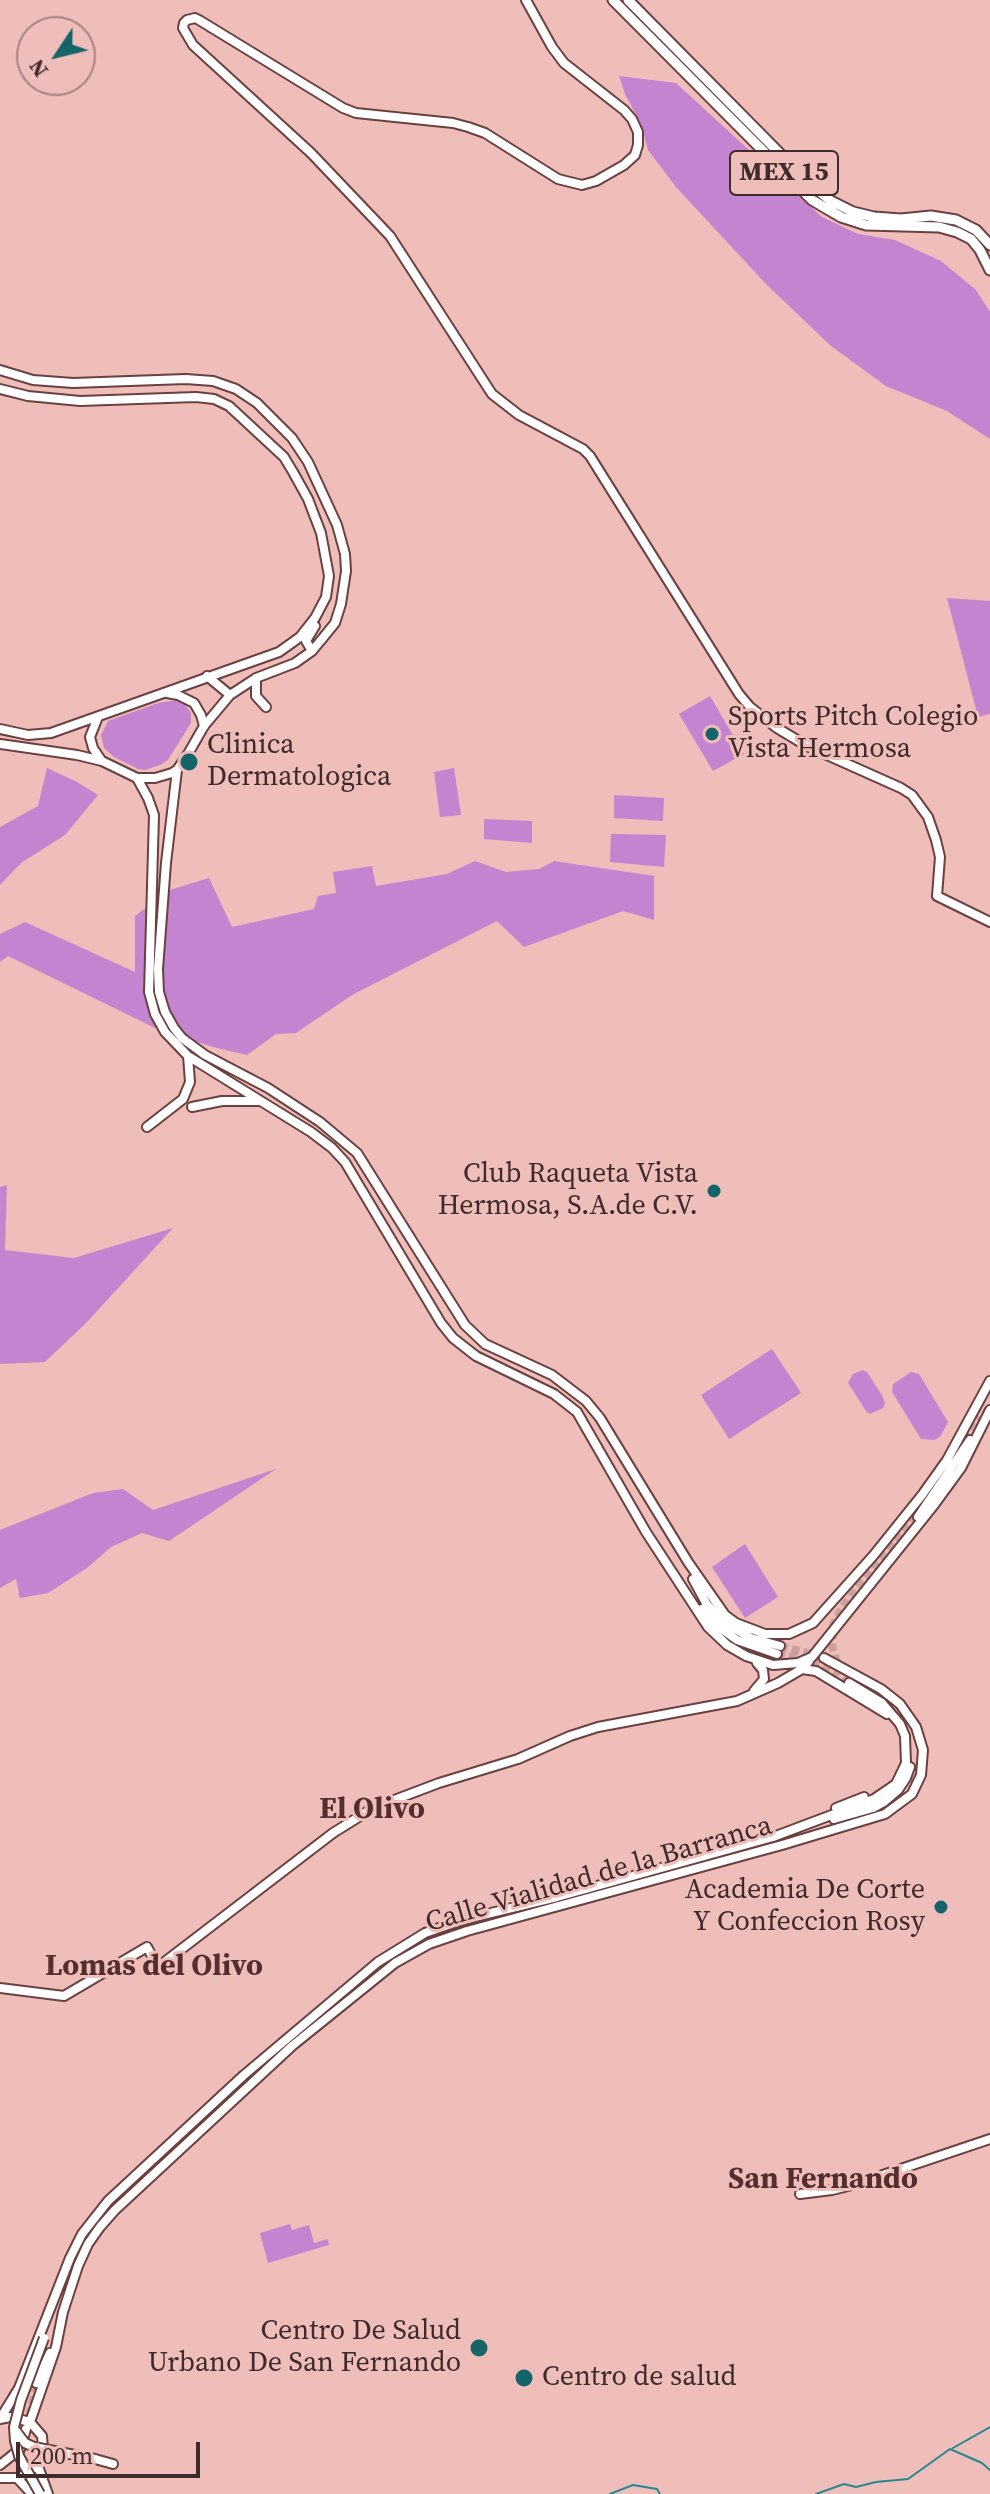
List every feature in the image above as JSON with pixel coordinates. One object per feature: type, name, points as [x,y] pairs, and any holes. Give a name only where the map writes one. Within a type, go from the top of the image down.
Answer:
[{"type":"main road","points":[[526,0],[564,63],[632,119],[638,132],[635,155],[596,181],[570,184],[485,133],[468,127],[356,113],[199,20],[191,19],[184,23],[185,34],[193,45],[311,153],[390,236],[492,394],[519,415],[583,449],[590,456],[750,707],[769,723],[807,746],[901,788],[919,803],[928,817],[940,857],[937,896],[990,922]]},
{"type":"main road","name":"MEX 15","points":[[613,0],[812,200],[841,217],[866,225],[939,227],[957,232],[971,239],[990,270]]},
{"type":"main road","name":"MEX 15","points":[[628,0],[811,185],[831,201],[853,212],[874,217],[901,219],[931,216],[956,220],[976,230],[990,245]]},
{"type":"main road","points":[[0,370],[33,380],[73,383],[213,381],[236,389],[257,403],[292,438],[308,462],[337,525],[345,554],[344,588],[335,623],[312,651],[288,666],[256,678],[230,695],[204,726],[177,770],[158,969],[159,992],[165,1012],[182,1038],[205,1055],[275,1092],[338,1135],[357,1153],[465,1325],[485,1344],[552,1375],[586,1401],[634,1471],[690,1566],[725,1615],[752,1630],[775,1635],[789,1634],[813,1623],[873,1556],[947,1460],[990,1381]]},
{"type":"main road","points":[[0,389],[28,396],[80,401],[196,397],[214,399],[229,406],[284,457],[308,499],[321,533],[328,563],[329,587],[315,618],[300,637],[279,652],[39,735],[14,734],[0,729]]},
{"type":"main road","points":[[312,651],[306,641],[327,610],[326,597]]},
{"type":"main road","points":[[279,652],[288,666]]},
{"type":"main road","points":[[267,656],[272,672]]},
{"type":"main road","points":[[207,676],[230,695]]},
{"type":"main road","points":[[256,678],[256,696],[266,707]]},
{"type":"main road","points":[[162,694],[189,699],[198,709],[204,726]]},
{"type":"main road","points":[[98,717],[90,737],[102,761]]},
{"type":"main road","points":[[0,729],[4,745],[102,761],[137,778],[155,778],[177,770]]},
{"type":"main road","points":[[137,778],[154,815],[149,992],[155,1014],[165,1032],[188,1056],[332,1148],[345,1162],[453,1338],[490,1364],[554,1394],[577,1412],[673,1575],[718,1638],[760,1665],[765,1675],[751,1695]]},
{"type":"main road","points":[[147,1127],[183,1099],[190,1082],[188,1056]]},
{"type":"main road","points":[[192,1107],[222,1101],[262,1101]]},
{"type":"main road","points":[[345,1162],[352,1162],[357,1153]]},
{"type":"main road","points":[[355,1180],[358,1172],[370,1173]]},
{"type":"main road","points":[[490,1364],[496,1358],[497,1350]]},
{"type":"main road","points":[[0,1988],[64,1996],[147,1947],[158,1967],[333,1833],[373,1808],[439,1783],[518,1759],[598,1727],[725,1704],[778,1683],[802,1669],[961,1468],[990,1391]]},
{"type":"main road","points":[[918,1517],[980,1419],[990,1410]]},
{"type":"main road","points":[[873,1556],[886,1566]]},
{"type":"main road","points":[[673,1575],[707,1616],[728,1634],[748,1645],[778,1650],[720,1620],[699,1592],[690,1566]]},
{"type":"main road","points":[[746,1656],[763,1663],[788,1665],[812,1657]]},
{"type":"main road","points":[[804,1825],[862,1812],[884,1802],[898,1790],[912,1761],[911,1737],[903,1719],[882,1697],[824,1658]]},
{"type":"main road","points":[[835,1661],[842,1672]]},
{"type":"main road","points":[[763,1663],[775,1674],[778,1683]]},
{"type":"main road","points":[[802,1669],[816,1671],[887,1714],[898,1729],[902,1743],[900,1767],[885,1788],[831,1810],[804,1825]]},
{"type":"main road","name":"Calle Vialidad de la Barranca","points":[[28,2425],[56,2347],[71,2287],[88,2244],[115,2210],[292,2046],[410,1953],[467,1931],[885,1814],[912,1794],[921,1775],[923,1750],[916,1727],[900,1704],[881,1689],[842,1672]]},
{"type":"main road","points":[[804,1825],[886,1793],[896,1784],[906,1763],[905,1736],[900,1724],[882,1703],[849,1683]]},
{"type":"main road","name":"Calle Vialidad de la Barranca","points":[[0,2419],[19,2388],[82,2234],[108,2201],[288,2035],[378,1962],[425,1933],[462,1920],[744,1846],[804,1825]]},
{"type":"main road","points":[[800,2194],[856,2184],[990,2139]]},
{"type":"main road","points":[[60,2282],[71,2287]]},
{"type":"main road","points":[[44,2322],[44,2338],[14,2427],[19,2456],[45,2493]]},
{"type":"main road","points":[[36,2383],[47,2357],[56,2347]]},
{"type":"main road","points":[[11,2402],[20,2410],[33,2409]]},
{"type":"main road","name":"Calle Vialidad de la Barranca","points":[[0,2419],[20,2418],[42,2436],[43,2448],[38,2466],[45,2493]]},
{"type":"main road","points":[[0,2465],[20,2449],[28,2425]]},
{"type":"main road","points":[[14,2427],[25,2443],[113,2464]]},
{"type":"main road","points":[[0,2478],[17,2478],[38,2466]]},
{"type":"main road","points":[[17,2478],[33,2494],[37,2489],[45,2493]]},
{"type":"shaded area","points":[[619,76],[676,83],[822,217],[858,234],[895,240],[941,261],[976,290],[990,312],[990,439],[947,411],[886,386],[831,346],[766,284],[676,187],[648,150],[641,124]]},
{"type":"shaded area","points":[[947,598],[990,601],[990,714],[978,717]]},
{"type":"shaded area","name":"Sports Pitch Colegio Vista Hermosa","points":[[710,696],[744,754],[713,771],[679,714]]},
{"type":"shaded area","points":[[178,700],[191,713],[191,723],[168,760],[145,770],[138,769],[114,757],[104,748],[101,735],[108,721],[158,703]]},
{"type":"shaded area","points":[[47,768],[98,795],[65,835],[21,863],[0,885],[0,827],[38,806]]},
{"type":"shaded area","points":[[454,768],[461,815],[440,817],[434,772]]},
{"type":"shaded area","points":[[614,795],[664,798],[663,821],[614,818]]},
{"type":"shaded area","points":[[484,819],[532,821],[532,843],[484,839]]},
{"type":"shaded area","points":[[611,834],[666,835],[664,867],[610,862]]},
{"type":"shaded area","points":[[475,861],[506,872],[539,869],[554,861],[654,876],[654,920],[623,911],[524,947],[497,921],[352,995],[296,1033],[276,1034],[247,1055],[155,1028],[8,956],[0,962],[0,934],[25,922],[135,972],[135,916],[170,890],[209,878],[232,927],[314,909],[318,896],[336,893],[333,872],[372,866],[376,886],[447,874]]},
{"type":"shaded area","points":[[7,1185],[5,1250],[74,1258],[173,1228],[88,1321],[45,1362],[0,1364],[0,1187]]},
{"type":"shaded area","points":[[772,1349],[801,1393],[729,1439],[701,1395]]},
{"type":"shaded area","points":[[863,1370],[885,1403],[883,1408],[870,1414],[848,1383],[853,1374]]},
{"type":"shaded area","points":[[911,1372],[919,1374],[948,1422],[940,1437],[934,1440],[921,1439],[892,1392],[893,1384]]},
{"type":"shaded area","points":[[276,1469],[169,1541],[142,1533],[111,1547],[87,1568],[48,1593],[20,1598],[16,1579],[0,1588],[0,1530],[93,1493],[123,1489],[153,1510]]},
{"type":"shaded area","points":[[745,1544],[778,1597],[745,1618],[712,1567]]},
{"type":"shaded area","points":[[290,2224],[292,2230],[309,2225],[314,2243],[328,2239],[329,2245],[268,2263],[260,2233]]},
{"type":"waterway","points":[[953,2448],[990,2427]]},
{"type":"waterway","points":[[816,2494],[844,2484],[856,2487],[908,2479],[950,2449],[982,2463],[990,2470]]},
{"type":"waterway","points":[[610,2494],[633,2485],[657,2489],[660,2494]]},
{"type":"tunnel","points":[[951,1460],[977,1415]]},
{"type":"tunnel","points":[[849,1683],[839,1670],[832,1645],[833,1625],[843,1606],[920,1508]]},
{"type":"tunnel","points":[[780,1646],[820,1656]]},
{"type":"tunnel","points":[[777,1654],[817,1662],[839,1674]]},
{"type":"tunnel","points":[[29,2416],[36,2383]]},
{"type":"place","name":"Sports Pitch Colegio Vista Hermosa","points":[[712,734]]},
{"type":"place","name":"Clinica Dermatologica","points":[[189,762]]},
{"type":"place","name":"Club Raqueta Vista Hermosa, S.A.de C.V.","points":[[714,1191]]},
{"type":"place","name":"Academia De Corte Y Confeccion Rosy","points":[[941,1907]]},
{"type":"place","name":"Centro De Salud Urbano De San Fernando","points":[[479,2348]]},
{"type":"place","name":"Centro de salud","points":[[524,2378]]},
{"type":"district","name":"El Olivo","points":[[372,1810]]},
{"type":"district","name":"Lomas del Olivo","points":[[154,1967]]},
{"type":"district","name":"San Fernando","points":[[823,2180]]}]
